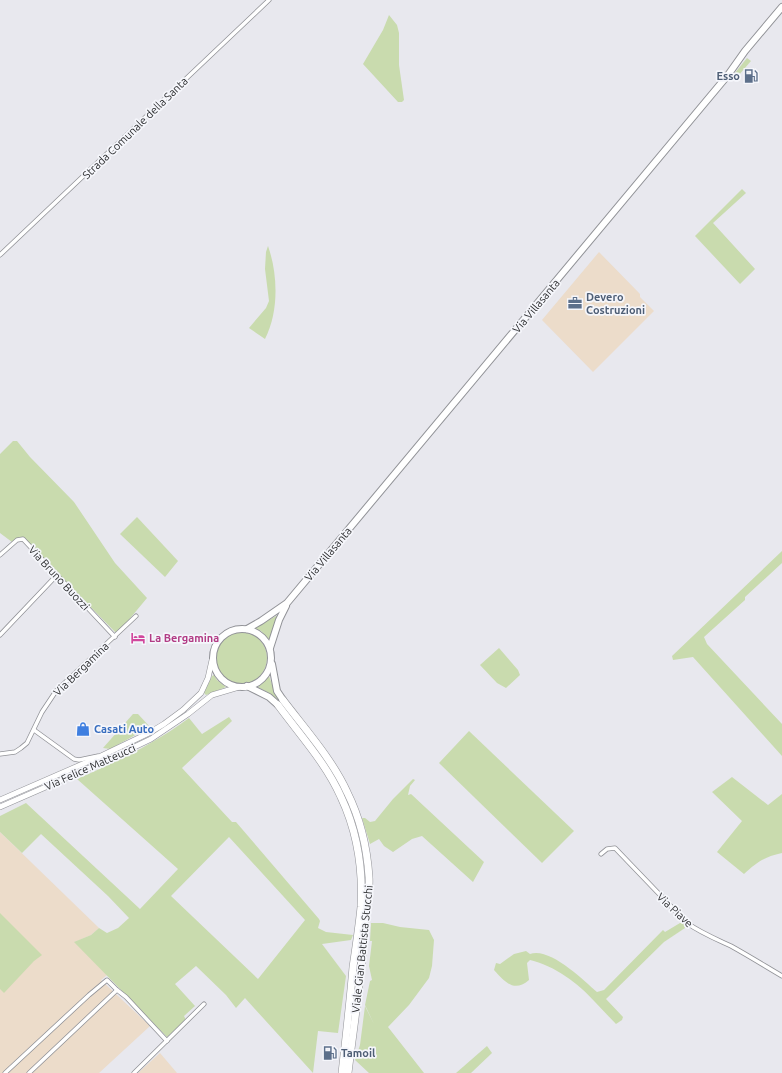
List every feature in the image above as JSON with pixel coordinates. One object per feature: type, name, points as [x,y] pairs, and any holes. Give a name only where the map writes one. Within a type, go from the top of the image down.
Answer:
[{"type":"highway","name":"Viale Gian Battista Stucchi","points":[[280,702],[333,781],[350,819],[357,846],[361,906],[342,1073]]},
{"type":"highway","name":"Viale Gian Battista Stucchi","points":[[280,702],[330,761],[340,776],[357,817],[365,845],[369,878],[364,940],[348,1073]]},
{"type":"main road","name":"Via Villasanta","points":[[287,603],[723,81],[782,7]]},
{"type":"main road","points":[[247,629],[260,622],[287,603]]},
{"type":"main road","points":[[270,648],[262,636],[253,631],[247,629],[233,629],[222,636],[217,642],[212,660],[215,670],[227,683],[239,687],[257,682],[264,677],[271,659],[270,648],[279,620],[287,603]]},
{"type":"main road","name":"Viale Gian Battista Stucchi","points":[[271,659],[280,702]]},
{"type":"main road","name":"Via Felice Matteucci","points":[[1,798],[101,756],[149,733],[183,710],[201,693],[208,678],[212,660]]},
{"type":"main road","name":"Viale Gian Battista Stucchi","points":[[247,686],[280,702]]},
{"type":"main road","name":"Via Felice Matteucci","points":[[0,807],[103,762],[151,739],[188,714],[212,695],[239,687]]},
{"type":"street","name":"Strada Comunale della Santa","points":[[0,255],[269,0]]},
{"type":"street","name":"Via Bruno Buozzi","points":[[0,555],[17,540],[22,539],[115,637]]},
{"type":"street","points":[[0,635],[57,575]]},
{"type":"street","name":"Via Bergamina","points":[[0,754],[15,752],[27,743],[56,691],[67,679],[115,637],[136,616]]},
{"type":"street","points":[[34,730],[74,759],[79,760],[101,756]]},
{"type":"street","name":"Via Piave","points":[[601,854],[607,849],[614,848],[687,923],[782,976]]},
{"type":"street","points":[[5,1073],[88,995],[107,980],[126,997],[167,1041]]},
{"type":"street","points":[[29,1073],[117,990]]},
{"type":"street","points":[[134,1073],[204,1004]]},
{"type":"shaded area","points":[[599,252],[640,294],[640,297],[654,311],[593,372],[542,320]]},
{"type":"shaded area","points":[[0,832],[99,928],[91,935],[75,942],[107,975],[101,980],[150,1026],[99,1073],[0,1073]]},
{"type":"shaded area","points":[[160,1053],[177,1073],[138,1073]]},
{"type":"green space","points":[[389,15],[397,25],[399,33],[399,65],[404,100],[402,102],[398,102],[363,64],[383,30]]},
{"type":"green space","points":[[747,58],[751,61],[738,76],[734,74]]},
{"type":"green space","points":[[742,189],[746,193],[713,223],[755,269],[740,284],[695,236]]},
{"type":"green space","points":[[268,246],[274,269],[276,293],[273,317],[265,339],[249,328],[266,308],[269,301],[265,269],[266,252]]},
{"type":"green space","points":[[13,441],[17,441],[30,457],[74,502],[115,563],[147,598],[117,634],[23,538],[12,542],[0,533],[0,454]]},
{"type":"green space","points":[[137,517],[178,561],[165,577],[120,534]]},
{"type":"green space","points":[[782,551],[782,563],[745,597],[745,600],[704,637],[707,644],[782,724],[782,756],[693,657],[673,660],[672,656]]},
{"type":"green space","points":[[278,615],[279,618],[270,641],[261,631],[254,628]]},
{"type":"green space","points":[[236,632],[246,632],[260,639],[267,653],[267,663],[260,677],[246,684],[236,684],[226,680],[219,673],[215,663],[215,653],[219,643],[226,636]]},
{"type":"green space","points":[[499,648],[518,670],[520,675],[506,688],[497,683],[480,665]]},
{"type":"green space","points":[[214,675],[217,680],[226,687],[206,695],[204,693],[212,676]]},
{"type":"green space","points":[[269,676],[274,690],[280,701],[258,687]]},
{"type":"green space","points":[[133,714],[138,714],[150,727],[110,749],[103,748]]},
{"type":"green space","points":[[229,717],[232,721],[182,768],[232,822],[236,822],[319,919],[320,921],[318,928],[326,932],[353,935],[351,940],[322,944],[346,976],[338,1033],[318,1031],[313,1073],[245,998],[236,1008],[226,995],[196,966],[175,984],[195,1006],[184,1016],[186,1020],[167,1037],[74,942],[91,935],[99,928],[107,933],[118,928],[129,918],[108,896],[41,834],[22,853],[0,832],[0,816],[26,803],[140,909],[178,869],[77,779],[134,752],[189,718],[202,734]],"holes":[[[229,837],[305,920],[258,979],[171,896]]]},
{"type":"green space","points":[[469,731],[574,831],[542,863],[439,763]]},
{"type":"green space","points":[[732,777],[768,805],[782,794],[782,853],[761,860],[744,874],[717,852],[742,821],[712,792]]},
{"type":"green space","points":[[413,779],[415,780],[410,786],[408,795],[411,794],[484,862],[473,882],[422,836],[412,839],[393,852],[384,846],[379,839],[370,844],[362,818],[365,818],[370,822],[375,821],[393,799]]},
{"type":"green space","points":[[0,913],[42,955],[34,961],[4,993],[0,989]]},
{"type":"green space","points":[[371,923],[383,923],[400,927],[429,930],[434,940],[432,966],[429,978],[409,1005],[388,1027],[424,1073],[369,1073],[355,1060],[360,1045],[365,1006],[374,1024],[365,1005],[370,981],[372,980],[369,966],[372,941],[370,941]]},
{"type":"green space","points":[[680,923],[684,923],[688,926],[664,942],[606,999],[623,1017],[622,1020],[616,1024],[574,982],[548,966],[530,960],[527,963],[529,980],[519,986],[514,986],[506,982],[494,970],[496,963],[500,964],[514,954],[526,951],[530,954],[538,953],[547,955],[566,966],[597,992],[604,990],[663,930],[665,932]]},
{"type":"green space","points":[[487,1046],[492,1053],[471,1073],[456,1073]]},
{"type":"place","name":"Esso","points":[[751,76]]},
{"type":"place","name":"Devero Costruzioni","points":[[575,303]]},
{"type":"place","name":"La Bergamina","points":[[138,638]]},
{"type":"place","name":"Casati Auto","points":[[83,729]]},
{"type":"place","name":"Tamoil","points":[[330,1053]]}]
